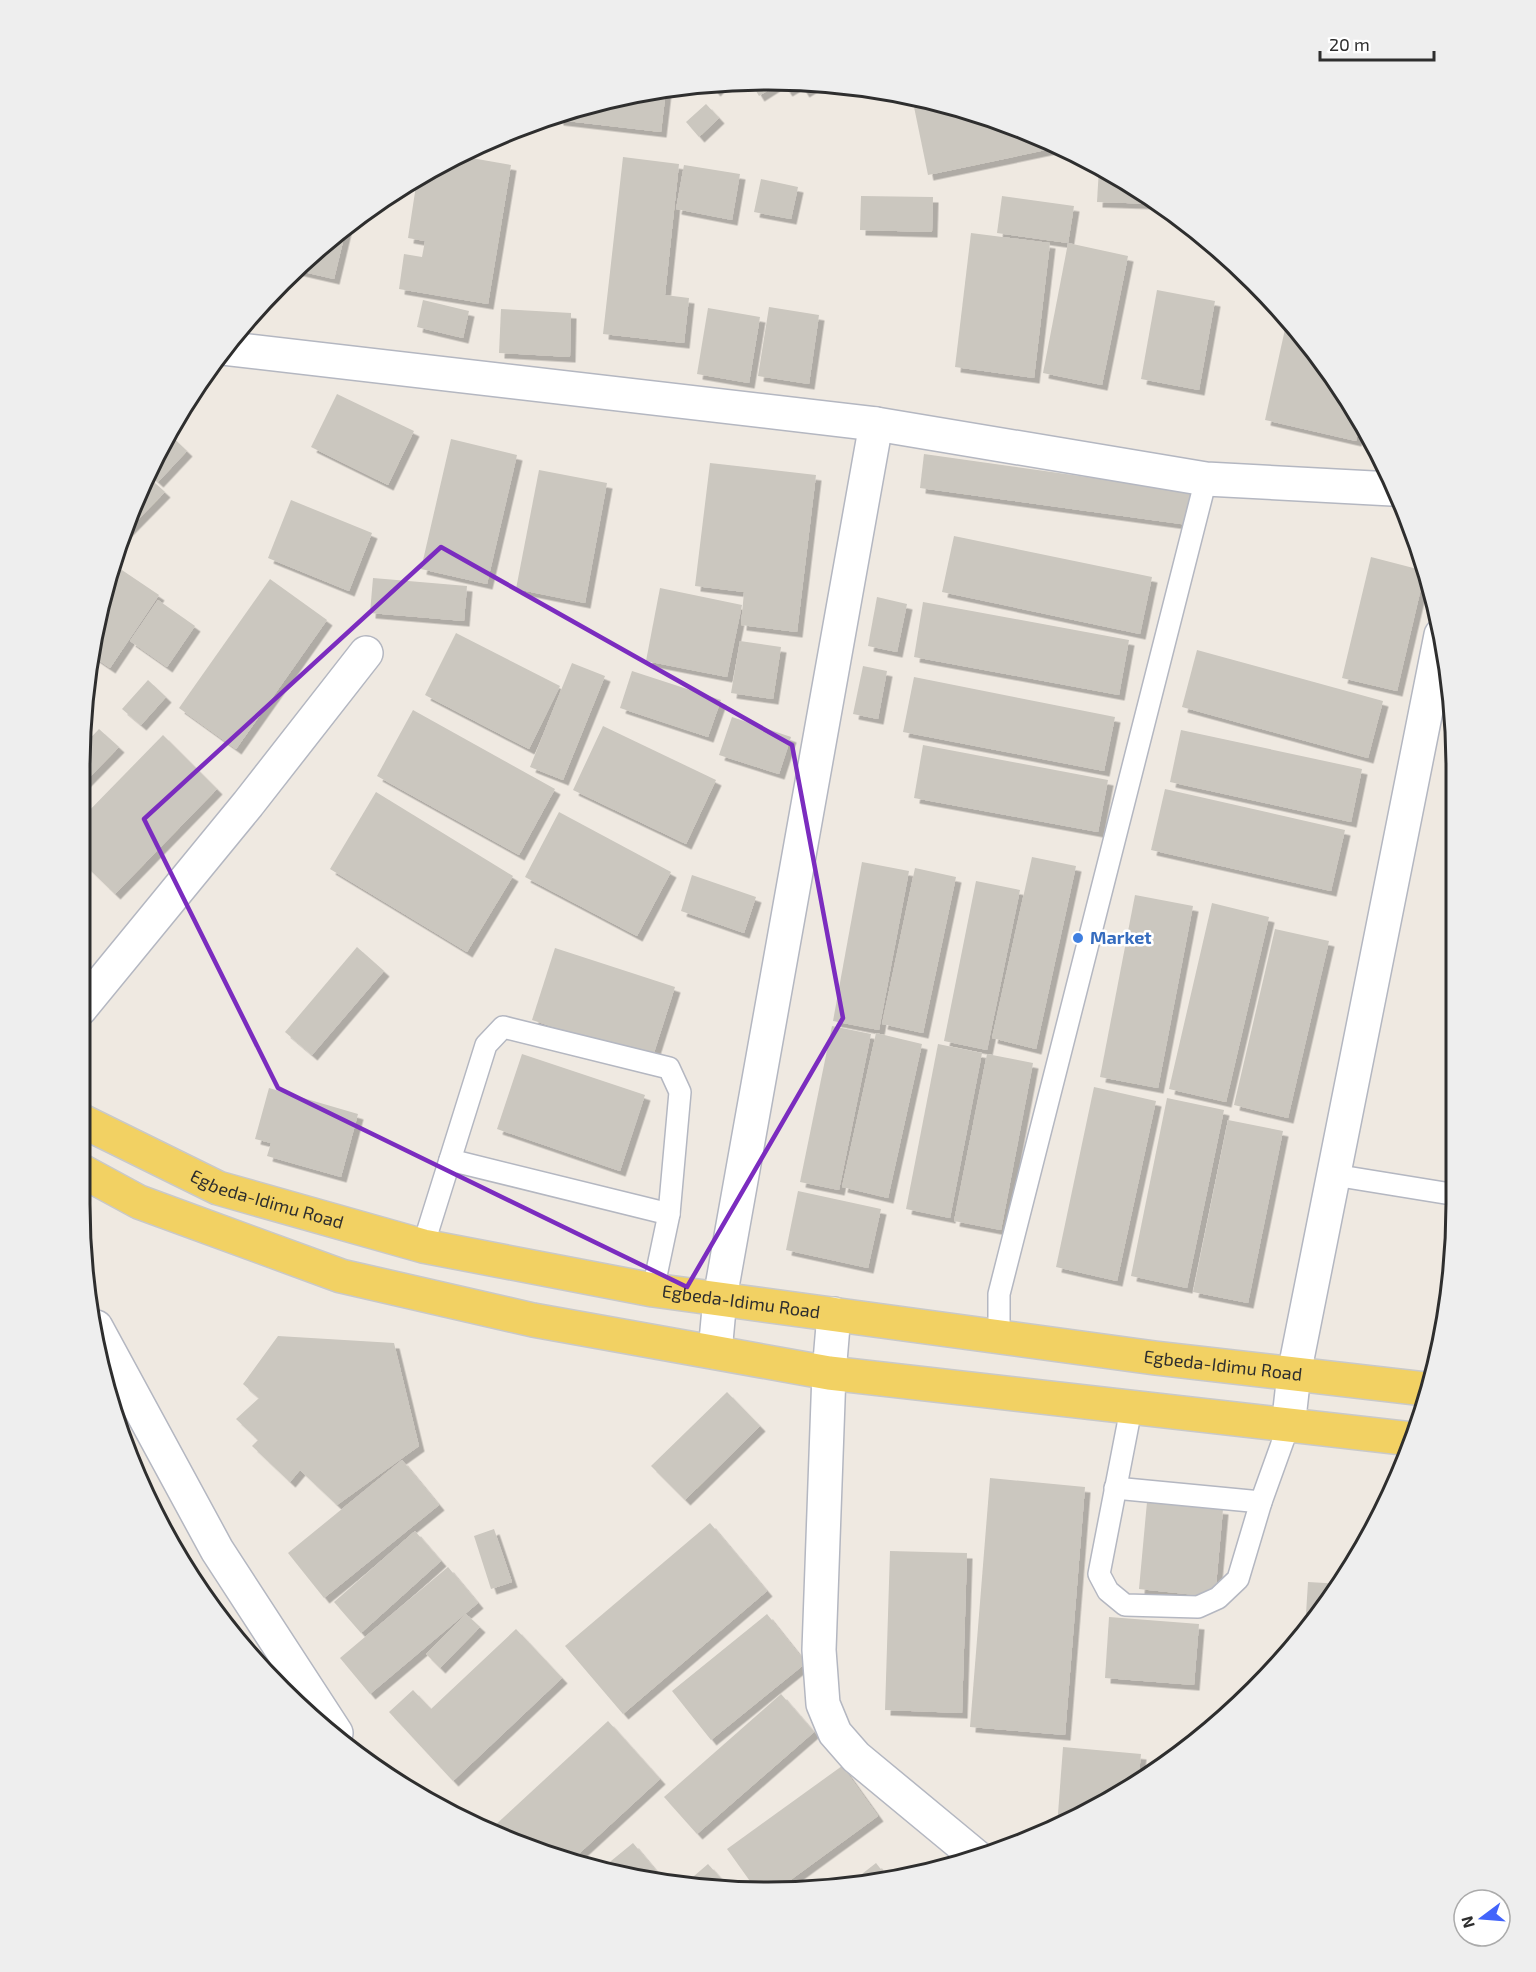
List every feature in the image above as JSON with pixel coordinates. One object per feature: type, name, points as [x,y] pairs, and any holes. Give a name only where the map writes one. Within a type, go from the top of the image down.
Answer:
[{"type":"main road","name":"Egbeda-Idimu Road","points":[[90,1125],[218,1188],[423,1246],[653,1290],[999,1338],[1420,1388]]},
{"type":"main road","points":[[90,1175],[139,1202],[341,1276],[533,1320],[829,1373],[1288,1427],[1404,1438]]},
{"type":"street","points":[[235,349],[876,424],[1206,479],[1385,489]]},
{"type":"street","points":[[715,1352],[720,1298],[876,424]]},
{"type":"street","points":[[90,998],[233,822],[366,653]]},
{"type":"street","points":[[1288,1427],[1294,1374],[1436,658]]},
{"type":"street","points":[[834,1314],[829,1373],[819,1650],[823,1704],[835,1733],[856,1757],[970,1851]]},
{"type":"street","points":[[105,1343],[217,1550],[327,1719]]},
{"type":"lane","points":[[999,1338],[999,1294],[1206,479]]},
{"type":"lane","points":[[423,1246],[486,1045],[503,1027],[669,1068],[680,1092],[669,1214],[653,1290]]},
{"type":"lane","points":[[450,1160],[669,1214]]},
{"type":"lane","points":[[1334,1175],[1446,1193]]},
{"type":"lane","points":[[1131,1409],[1099,1574],[1108,1591],[1125,1605],[1198,1607],[1218,1598],[1238,1579],[1261,1502],[1288,1427]]},
{"type":"lane","points":[[1115,1488],[1261,1502]]},
{"type":"highlighted area","points":[[441,547],[792,745],[843,1018],[687,1287],[278,1088],[144,819]]},
{"type":"building","points":[[756,90],[768,90],[759,96]]},
{"type":"building","points":[[665,98],[661,132],[567,121],[636,103]]},
{"type":"building","points":[[706,104],[719,118],[699,137],[686,122]]},
{"type":"building","points":[[914,106],[986,126],[1045,150],[928,175]]},
{"type":"building","points":[[623,157],[679,164],[665,295],[689,298],[684,343],[603,334]]},
{"type":"building","points":[[472,158],[511,165],[488,304],[399,289],[404,254],[422,257],[425,241],[408,238],[415,189]]},
{"type":"building","points":[[684,165],[740,174],[732,220],[676,209]]},
{"type":"building","points":[[1099,176],[1144,204],[1097,202]]},
{"type":"building","points":[[761,179],[798,187],[791,219],[754,212]]},
{"type":"building","points":[[861,196],[933,197],[932,232],[860,230]]},
{"type":"building","points":[[1002,196],[1074,206],[1068,243],[997,233]]},
{"type":"building","points":[[971,233],[1050,243],[1034,378],[955,367]]},
{"type":"building","points":[[344,239],[334,279],[306,273]]},
{"type":"building","points":[[1068,243],[1128,256],[1102,385],[1043,373]]},
{"type":"building","points":[[1157,290],[1215,301],[1199,390],[1141,379]]},
{"type":"building","points":[[423,300],[469,311],[463,338],[417,327]]},
{"type":"building","points":[[769,307],[819,315],[809,384],[758,376]]},
{"type":"building","points":[[708,308],[760,317],[749,383],[697,374]]},
{"type":"building","points":[[501,309],[571,313],[570,357],[499,353]]},
{"type":"building","points":[[1285,329],[1332,391],[1358,434],[1356,441],[1265,420]]},
{"type":"building","points":[[337,394],[414,431],[388,485],[311,447]]},
{"type":"building","points":[[451,439],[517,455],[487,584],[421,569]]},
{"type":"building","points":[[175,440],[187,451],[158,482],[155,479]]},
{"type":"building","points":[[924,454],[1193,492],[1188,525],[920,488]]},
{"type":"building","points":[[710,463],[816,475],[797,632],[741,625],[744,592],[695,586]]},
{"type":"building","points":[[539,470],[607,483],[585,603],[516,589]]},
{"type":"building","points":[[154,482],[165,492],[138,520]]},
{"type":"building","points":[[291,500],[372,533],[349,591],[268,558]]},
{"type":"building","points":[[954,536],[1152,577],[1140,634],[942,592]]},
{"type":"building","points":[[1371,557],[1416,569],[1421,587],[1397,691],[1342,678]]},
{"type":"building","points":[[120,569],[159,595],[110,668],[99,661]]},
{"type":"building","points":[[373,578],[467,586],[464,621],[370,613]]},
{"type":"building","points":[[270,579],[327,620],[236,749],[179,708]]},
{"type":"building","points":[[660,588],[742,605],[727,677],[646,661]]},
{"type":"building","points":[[877,597],[907,604],[897,652],[868,646]]},
{"type":"building","points":[[158,600],[195,626],[167,667],[130,641]]},
{"type":"building","points":[[923,602],[1129,640],[1119,695],[914,657]]},
{"type":"building","points":[[456,633],[560,686],[529,749],[425,695]]},
{"type":"building","points":[[740,641],[781,647],[773,699],[731,693]]},
{"type":"building","points":[[1197,650],[1383,701],[1368,758],[1182,707]]},
{"type":"building","points":[[572,663],[605,676],[563,780],[530,767]]},
{"type":"building","points":[[863,666],[887,671],[878,719],[853,714]]},
{"type":"building","points":[[632,671],[721,700],[708,737],[620,708]]},
{"type":"building","points":[[914,677],[1115,717],[1104,771],[903,732]]},
{"type":"building","points":[[148,680],[166,697],[141,725],[122,709]]},
{"type":"building","points":[[413,710],[555,789],[519,855],[377,776]]},
{"type":"building","points":[[732,717],[791,737],[779,774],[719,755]]},
{"type":"building","points":[[603,726],[716,780],[686,844],[573,790]]},
{"type":"building","points":[[99,729],[119,747],[90,777],[90,768],[91,738]]},
{"type":"building","points":[[1181,730],[1362,769],[1351,822],[1170,782]]},
{"type":"building","points":[[163,735],[217,789],[115,894],[90,870],[90,810]]},
{"type":"building","points":[[923,745],[1108,780],[1098,832],[914,798]]},
{"type":"building","points":[[1165,789],[1345,830],[1331,891],[1151,850]]},
{"type":"building","points":[[376,792],[513,876],[467,952],[330,869]]},
{"type":"building","points":[[559,812],[671,872],[637,936],[525,877]]},
{"type":"building","points":[[1032,857],[1076,866],[1036,1049],[992,1038]]},
{"type":"building","points":[[862,862],[909,871],[879,1030],[833,1021]]},
{"type":"building","points":[[915,868],[956,877],[923,1033],[882,1024]]},
{"type":"building","points":[[692,875],[756,897],[744,933],[681,911]]},
{"type":"building","points":[[976,881],[1020,890],[987,1050],[944,1041]]},
{"type":"building","points":[[1135,895],[1193,906],[1158,1088],[1100,1077]]},
{"type":"building","points":[[1212,903],[1269,917],[1226,1102],[1169,1089]]},
{"type":"building","points":[[1275,929],[1329,941],[1288,1118],[1234,1105]]},
{"type":"building","points":[[357,947],[384,971],[312,1055],[285,1032]]},
{"type":"building","points":[[555,948],[675,987],[652,1059],[532,1020]]},
{"type":"building","points":[[832,1026],[871,1034],[839,1190],[800,1182]]},
{"type":"building","points":[[876,1033],[922,1044],[888,1198],[842,1187]]},
{"type":"building","points":[[938,1044],[982,1053],[950,1218],[906,1209]]},
{"type":"building","points":[[522,1054],[645,1095],[620,1171],[497,1129]]},
{"type":"building","points":[[987,1054],[1033,1063],[1001,1230],[954,1221]]},
{"type":"building","points":[[1094,1087],[1156,1101],[1117,1281],[1056,1267]]},
{"type":"building","points":[[269,1088],[358,1114],[341,1177],[267,1156],[271,1143],[255,1139]]},
{"type":"building","points":[[1167,1098],[1224,1110],[1187,1288],[1131,1276]]},
{"type":"building","points":[[1228,1120],[1283,1131],[1248,1303],[1193,1292]]},
{"type":"building","points":[[798,1191],[881,1209],[868,1268],[786,1250]]},
{"type":"building","points":[[278,1336],[394,1343],[419,1446],[337,1505],[300,1470],[290,1482],[252,1446],[258,1440],[236,1419],[259,1398],[243,1384]]},
{"type":"building","points":[[727,1392],[760,1426],[685,1500],[651,1466]]},
{"type":"building","points":[[402,1460],[439,1505],[324,1598],[288,1553]]},
{"type":"building","points":[[990,1478],[1085,1487],[1065,1735],[970,1727]]},
{"type":"building","points":[[1147,1502],[1223,1509],[1215,1597],[1139,1589]]},
{"type":"building","points":[[710,1523],[767,1591],[623,1714],[565,1646]]},
{"type":"building","points":[[494,1529],[512,1582],[491,1589],[474,1536]]},
{"type":"building","points":[[415,1531],[441,1561],[361,1633],[334,1602]]},
{"type":"building","points":[[890,1551],[967,1553],[962,1713],[885,1710]]},
{"type":"building","points":[[448,1567],[478,1603],[370,1694],[340,1658]]},
{"type":"building","points":[[1308,1582],[1330,1583],[1306,1617]]},
{"type":"building","points":[[466,1614],[480,1627],[440,1668],[426,1654]]},
{"type":"building","points":[[767,1614],[806,1663],[711,1740],[672,1691]]},
{"type":"building","points":[[1109,1617],[1199,1624],[1194,1685],[1105,1678]]},
{"type":"building","points":[[516,1629],[562,1678],[453,1781],[389,1712],[413,1690],[431,1709]]},
{"type":"building","points":[[781,1694],[814,1732],[697,1834],[664,1797]]},
{"type":"building","points":[[608,1721],[660,1779],[578,1854],[496,1824]]},
{"type":"building","points":[[1063,1747],[1141,1754],[1139,1772],[1058,1816]]},
{"type":"building","points":[[842,1766],[878,1816],[788,1882],[750,1882],[727,1849]]},
{"type":"building","points":[[633,1843],[658,1872],[636,1869],[609,1863]]},
{"type":"building","points":[[876,1863],[883,1872],[860,1875]]},
{"type":"building","points":[[708,1864],[723,1881],[692,1877]]},
{"type":"place","name":"Market","points":[[1078,938]]}]
